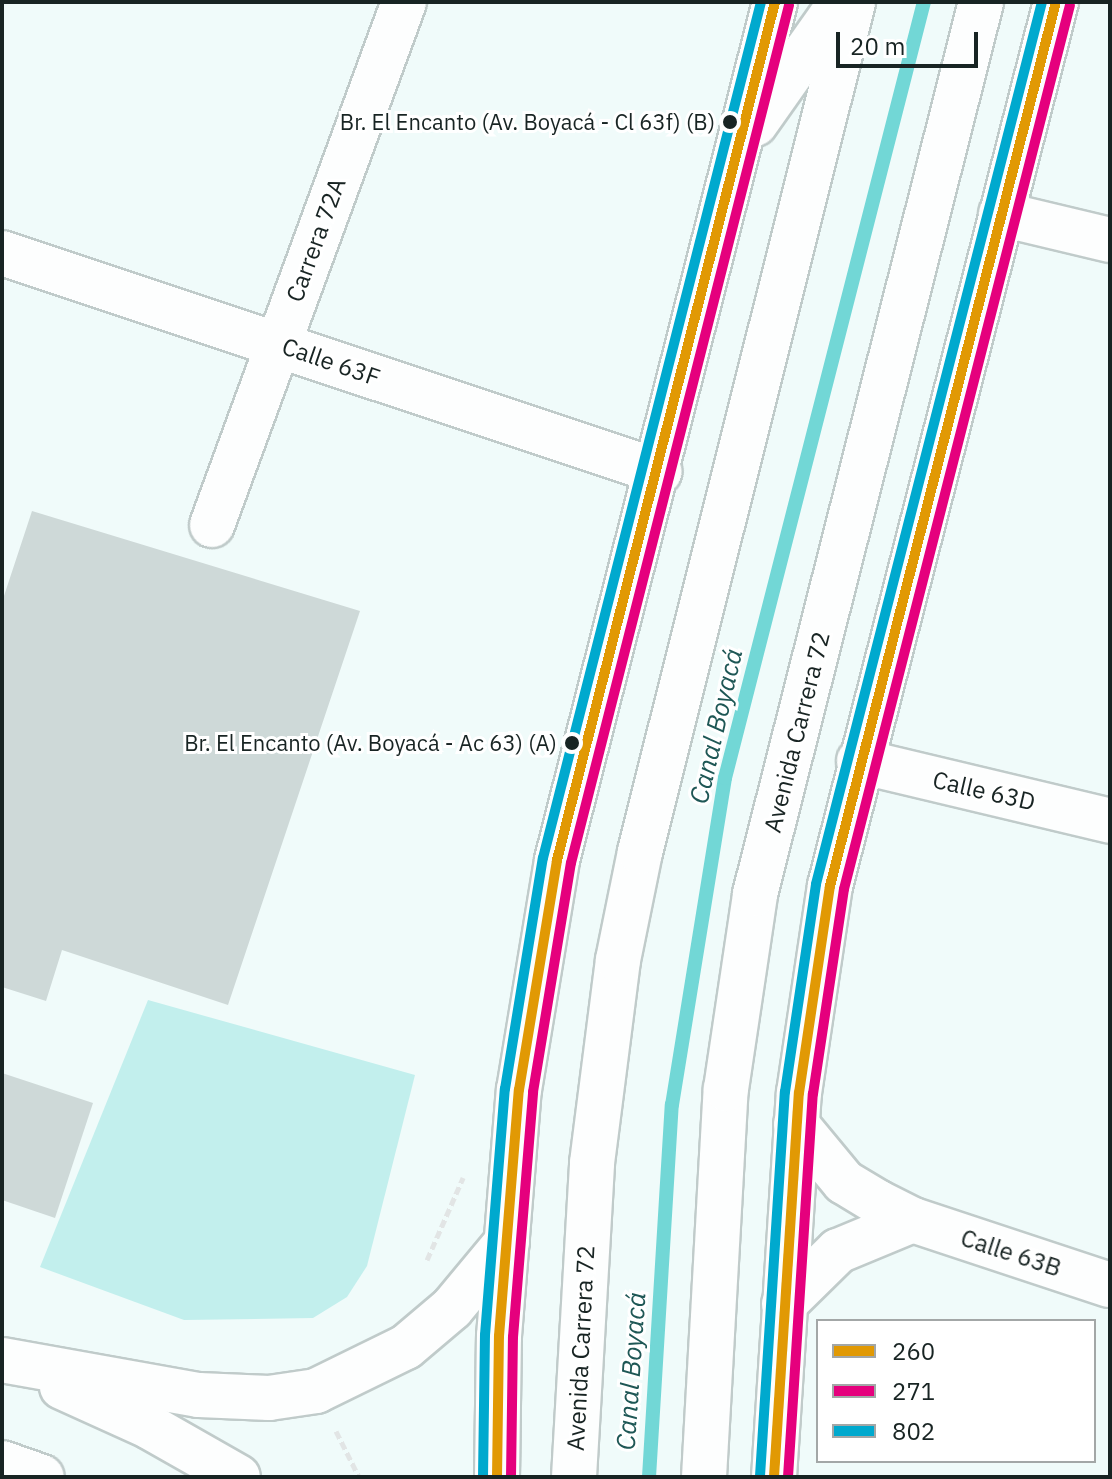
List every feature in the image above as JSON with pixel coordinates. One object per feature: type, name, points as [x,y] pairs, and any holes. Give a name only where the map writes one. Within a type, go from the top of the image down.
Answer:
[{"type":"main road","name":"Carrera 72A","points":[[212,525],[404,2]]},
{"type":"main road","points":[[497,1477],[507,1242],[519,1090],[557,860],[660,472],[775,2]]},
{"type":"main road","points":[[741,145],[841,2]]},
{"type":"main road","name":"Avenida Carrera 72","points":[[574,1477],[592,1163],[618,960],[647,821],[853,2]]},
{"type":"main road","name":"Avenida Carrera 72","points":[[704,1477],[726,1089],[755,894],[981,2]]},
{"type":"main road","points":[[774,1477],[796,1124],[810,1001],[859,761],[1056,2]]},
{"type":"main road","points":[[1001,214],[1110,240]]},
{"type":"main road","name":"Calle 63F","points":[[2,253],[660,472]]},
{"type":"main road","name":"Calle 63D","points":[[859,761],[1110,821]]},
{"type":"main road","name":"Calle 63B","points":[[796,1124],[844,1182],[913,1220],[1110,1285]]},
{"type":"main road","points":[[784,1304],[838,1251],[913,1220]]},
{"type":"main road","points":[[2,1363],[199,1395],[269,1398],[316,1391],[406,1347],[452,1308],[507,1242]]},
{"type":"main road","points":[[2,1363],[81,1394],[238,1477]]},
{"type":"main road","points":[[2,1463],[42,1477]]},
{"type":"path","points":[[351,1460],[359,1477]]},
{"type":"shaded area","points":[[148,1000],[415,1075],[367,1266],[347,1297],[313,1318],[184,1320],[40,1267]]},
{"type":"building","points":[[32,511],[360,611],[228,1005],[62,950],[46,1001],[2,987],[2,602]]},
{"type":"building","points":[[2,1073],[93,1103],[55,1218],[2,1200]]},
{"type":"waterway","name":"Canal Boyacá","points":[[649,1477],[672,1105],[725,778],[924,2]]},
{"type":"transit line","name":"802","points":[[483,1477],[485,1335],[505,1089],[543,858],[761,2]]},
{"type":"transit line","name":"260","points":[[497,1477],[499,1336],[519,1090],[557,860],[775,2]]},
{"type":"transit line","name":"802","points":[[760,1476],[785,1092],[816,884],[1042,2]]},
{"type":"transit line","name":"260","points":[[774,1477],[799,1093],[830,886],[1056,2]]},
{"type":"transit line","name":"271","points":[[511,1477],[513,1337],[533,1092],[571,863],[789,5]]},
{"type":"transit line","name":"271","points":[[788,1477],[813,1094],[844,889],[1070,5]]},
{"type":"place","name":"Br. El Encanto (Av. Boyacá - Cl 63f) (B)","points":[[730,122]]},
{"type":"place","name":"Br. El Encanto (Av. Boyacá - Ac 63) (A)","points":[[572,743]]}]
